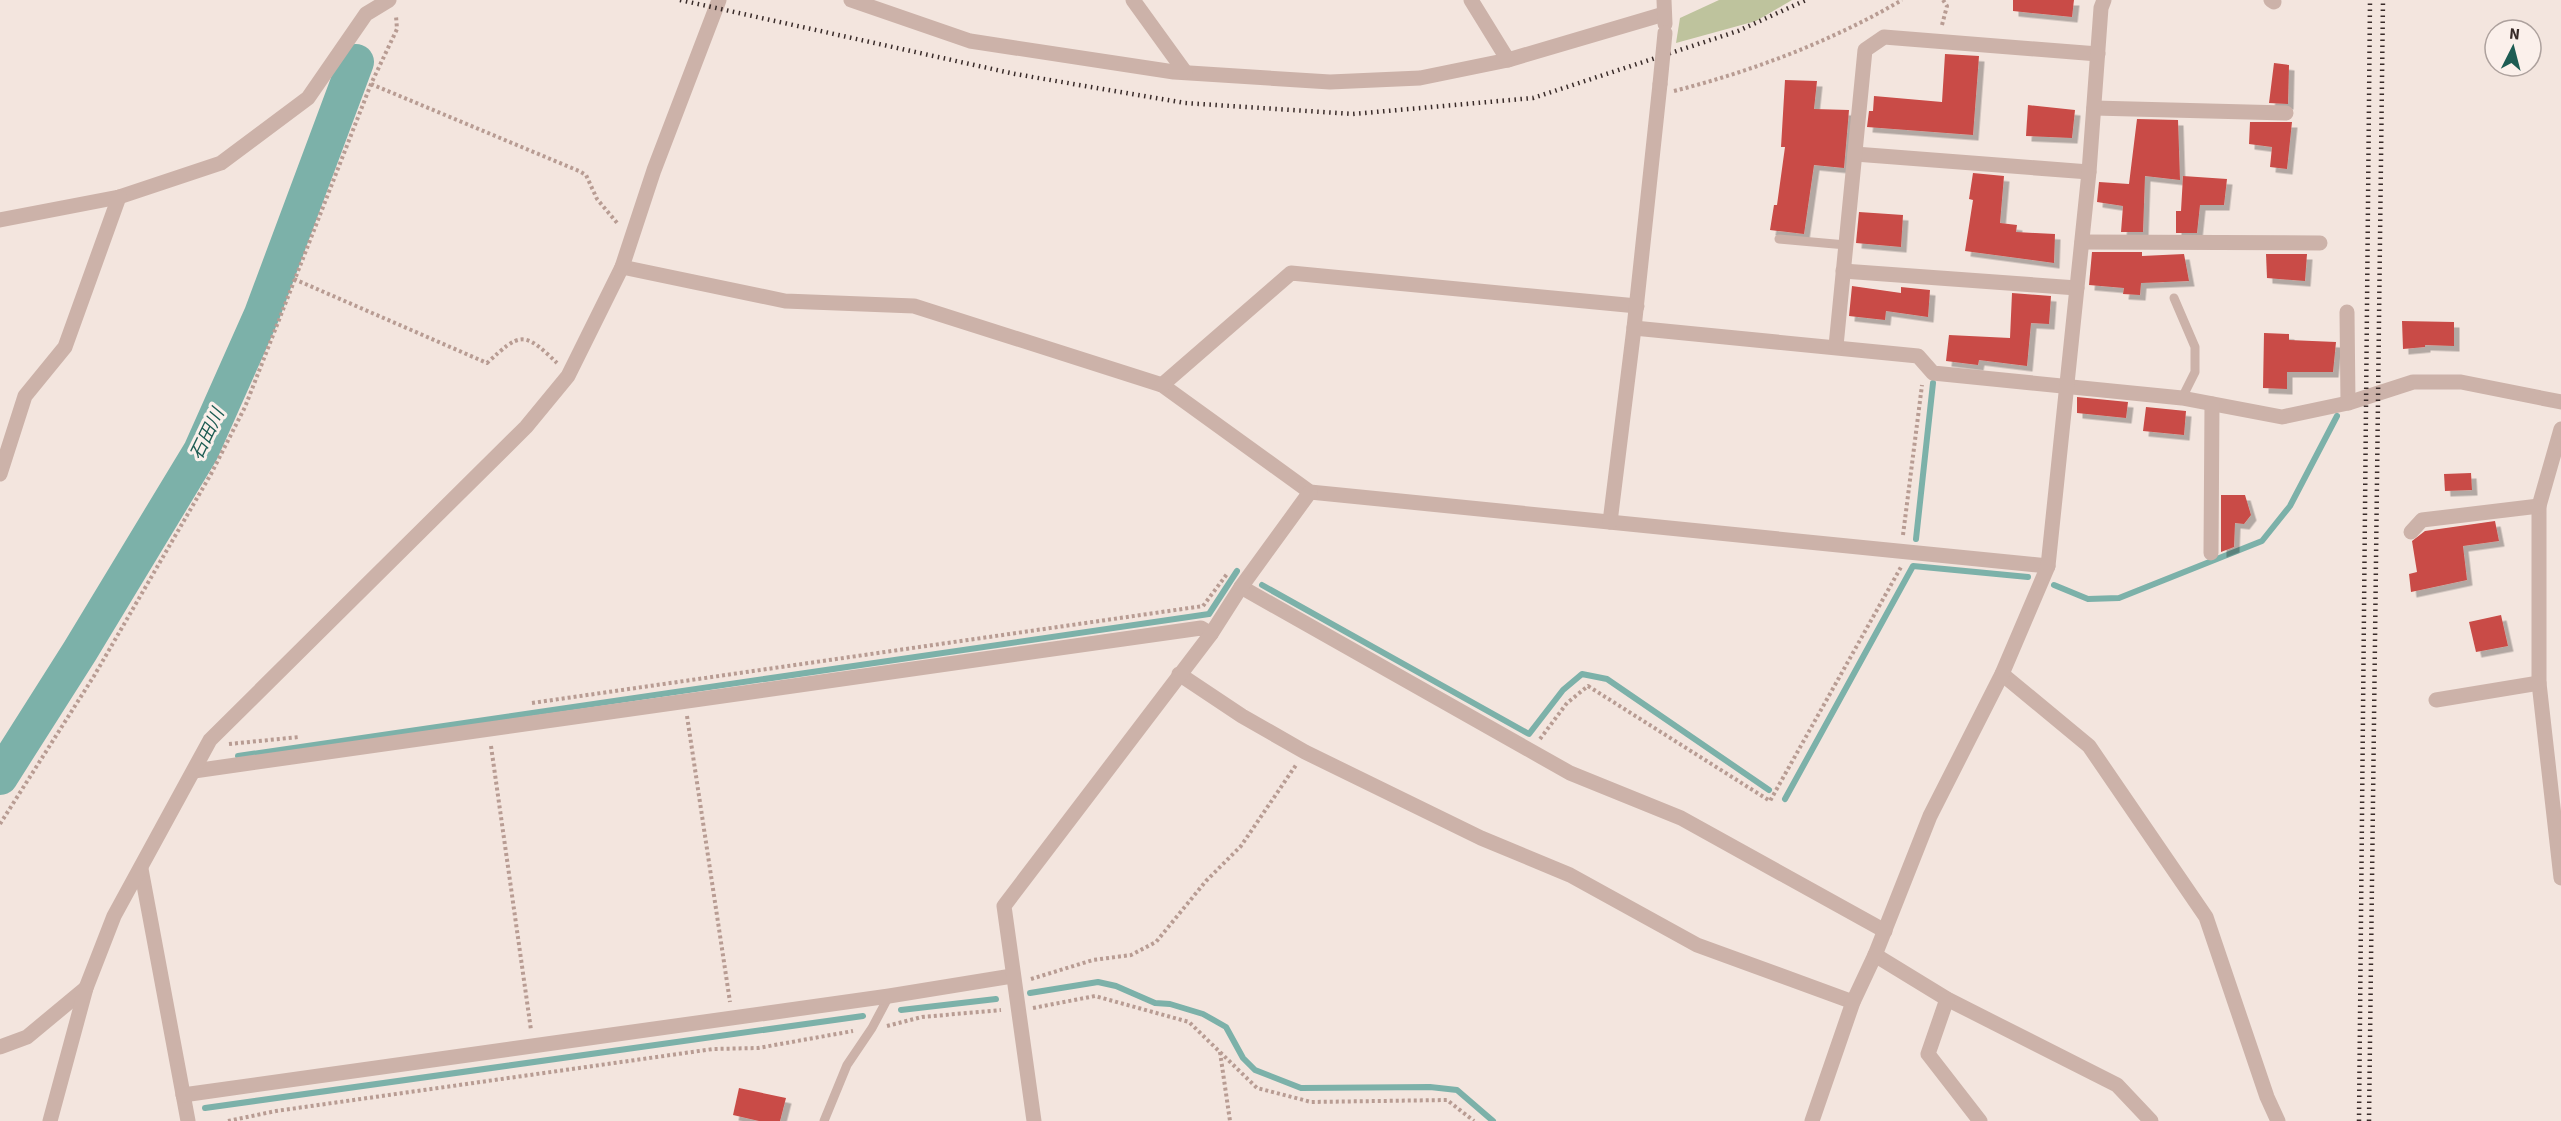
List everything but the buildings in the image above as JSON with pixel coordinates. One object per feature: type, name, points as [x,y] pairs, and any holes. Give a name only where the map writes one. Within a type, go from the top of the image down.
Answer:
[{"type":"street","points":[[50,1121],[86,988],[114,915],[210,740],[526,427],[570,371],[622,267],[654,170],[719,0]]},
{"type":"street","points":[[851,0],[970,41],[1185,72],[1330,82],[1420,78],[1508,60],[1664,7],[1665,33],[1637,306],[1610,522]]},
{"type":"street","points":[[1133,0],[1185,72]]},
{"type":"street","points":[[1471,0],[1508,60]]},
{"type":"street","points":[[1812,1121],[1853,1002],[1885,931],[1930,816],[2002,674],[2048,566],[2089,172],[2100,3]]},
{"type":"street","points":[[0,220],[119,197],[221,163],[308,98],[366,14],[392,5]]},
{"type":"street","points":[[1836,346],[1865,50],[1884,37],[2098,54]]},
{"type":"street","points":[[2094,108],[2286,113]]},
{"type":"street","points":[[1855,154],[2089,172]]},
{"type":"street","points":[[0,474],[26,396],[65,347],[119,197]]},
{"type":"street","points":[[2082,242],[2320,243]]},
{"type":"street","points":[[622,267],[785,301],[914,306],[1162,385],[1310,492],[2048,566]]},
{"type":"street","points":[[1843,271],[2078,288]]},
{"type":"street","points":[[1162,385],[1291,273],[1637,306]]},
{"type":"street","points":[[2347,312],[2348,403]]},
{"type":"street","points":[[1634,328],[1836,346],[1918,356],[1933,373],[2182,398],[2282,417],[2348,403],[2413,382],[2461,382],[2561,402]]},
{"type":"street","points":[[2211,553],[2212,404]]},
{"type":"street","points":[[2561,429],[2539,506],[2539,683],[2561,878]]},
{"type":"street","points":[[1034,1121],[1012,980],[1004,906],[1211,634],[1241,587],[1310,492]]},
{"type":"street","points":[[2411,532],[2422,520],[2539,506]]},
{"type":"street","points":[[1241,587],[1570,773],[1681,818],[1885,931]]},
{"type":"street","points":[[194,771],[1201,628],[1211,634]]},
{"type":"street","points":[[1179,674],[1242,716],[1305,752],[1481,838],[1570,875],[1697,945],[1853,1002]]},
{"type":"street","points":[[2002,674],[2089,746],[2206,917],[2267,1097],[2278,1121]]},
{"type":"street","points":[[2436,700],[2539,683]]},
{"type":"street","points":[[141,869],[188,1121]]},
{"type":"street","points":[[1875,955],[1947,999],[2117,1085],[2151,1121]]},
{"type":"street","points":[[183,1095],[1012,980]]},
{"type":"street","points":[[0,1047],[27,1037],[86,988]]},
{"type":"street","points":[[1947,999],[1928,1054],[1980,1121]]},
{"type":"lane","points":[[1779,239],[1846,245]]},
{"type":"lane","points":[[2174,298],[2195,347],[2195,372],[2182,398]]},
{"type":"lane","points":[[824,1121],[847,1065],[872,1028],[889,996]]},
{"type":"path","points":[[1659,90],[1719,79],[1776,60],[1902,0]]},
{"type":"path","points":[[1938,41],[1947,6],[1943,0]]},
{"type":"path","points":[[0,824],[94,676],[211,474],[246,407],[371,84],[397,29],[392,5]]},
{"type":"path","points":[[371,84],[586,175],[602,207],[624,230],[633,234]]},
{"type":"path","points":[[294,279],[487,363],[512,340],[518,338],[540,346],[570,371]]},
{"type":"path","points":[[1534,748],[1567,703],[1588,686],[1770,801],[1901,571],[1924,363]]},
{"type":"path","points":[[530,704],[1203,606],[1230,569]]},
{"type":"path","points":[[685,702],[733,1018]]},
{"type":"path","points":[[489,730],[534,1046]]},
{"type":"path","points":[[210,740],[230,744],[306,736]]},
{"type":"path","points":[[1012,980],[1093,960],[1131,955],[1149,948],[1206,881],[1241,846],[1305,752]]},
{"type":"path","points":[[228,1121],[276,1111],[712,1049],[758,1048],[922,1017],[1017,1011],[1095,996],[1189,1022],[1257,1088],[1311,1102],[1447,1100],[1474,1121]]},
{"type":"path","points":[[1220,1051],[1230,1121]]},
{"type":"green space","points":[[1719,0],[1792,0],[1756,21],[1676,43],[1680,18]]},
{"type":"waterway","name":"石田川","points":[[0,777],[80,651],[201,451],[262,314],[356,62]]},
{"type":"waterway","points":[[1916,539],[1933,383]]},
{"type":"waterway","points":[[2054,585],[2088,599],[2119,598],[2262,541],[2290,506],[2337,416]]},
{"type":"waterway","points":[[1785,799],[1913,566],[2028,577]]},
{"type":"waterway","points":[[238,756],[1209,614],[1237,571]]},
{"type":"waterway","points":[[1262,585],[1529,734],[1563,690],[1582,674],[1607,679],[1769,790]]},
{"type":"waterway","points":[[1030,993],[1098,982],[1116,986],[1155,1003],[1170,1004],[1203,1014],[1226,1027],[1243,1058],[1255,1070],[1301,1088],[1430,1087],[1457,1090],[1493,1121]]},
{"type":"waterway","points":[[901,1010],[996,999]]},
{"type":"waterway","points":[[205,1108],[863,1016]]},
{"type":"railway","points":[[680,0],[1015,74],[1185,103],[1353,114],[1533,98],[1738,31],[1806,0]]},
{"type":"railway","points":[[2359,1121],[2370,0]]},
{"type":"railway","points":[[2369,1121],[2383,0]]}]
